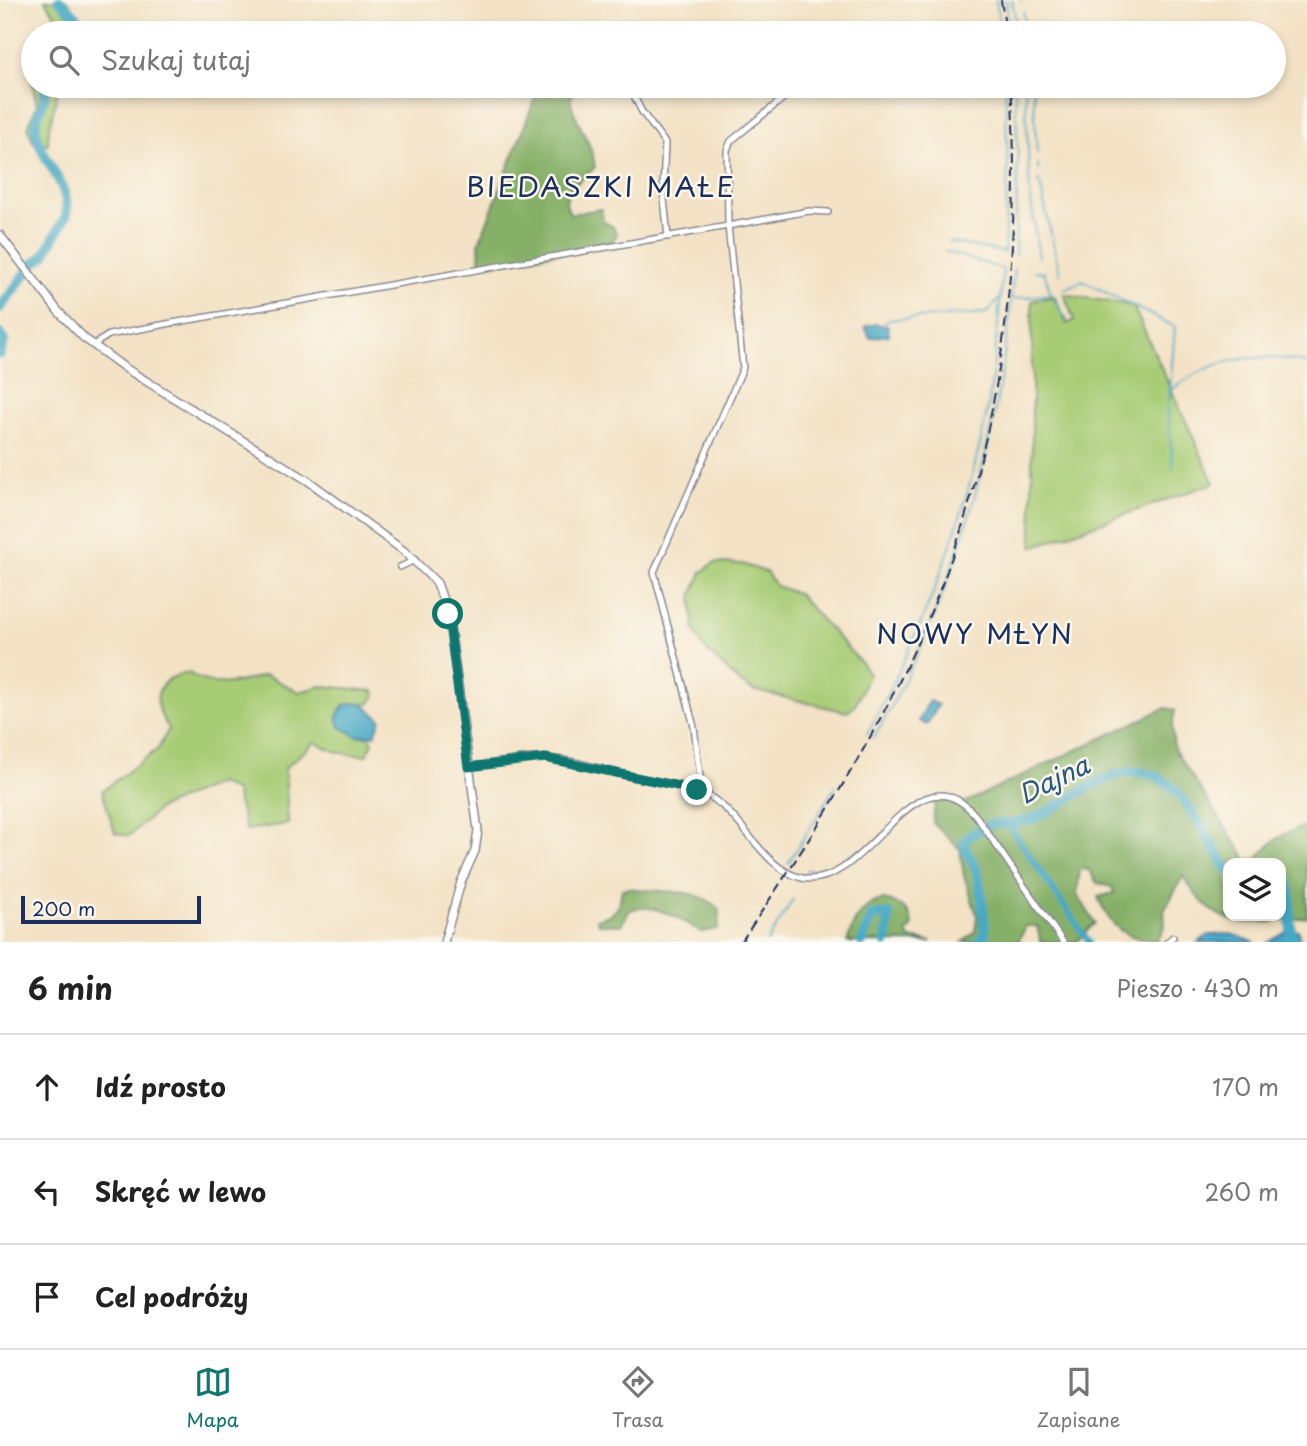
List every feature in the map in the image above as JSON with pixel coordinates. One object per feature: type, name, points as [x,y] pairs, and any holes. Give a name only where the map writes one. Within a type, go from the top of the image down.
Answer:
[{"type":"main road","points":[[0,235],[31,279],[66,320],[93,345],[307,480],[415,560],[437,583],[447,606],[477,821],[477,845],[461,882],[444,942]]},
{"type":"street","points":[[635,98],[665,143],[663,189],[668,237]]},
{"type":"street","points":[[697,790],[700,776],[694,727],[654,572],[743,368],[728,226],[727,150],[730,141],[784,98]]},
{"type":"street","points":[[93,345],[109,335],[172,323],[809,212],[828,212]]},
{"type":"street","points":[[400,567],[415,560]]},
{"type":"street","points":[[468,767],[545,758],[697,790],[723,805],[782,868],[809,879],[830,875],[844,867],[927,796],[945,794],[956,797],[976,816],[993,839],[1063,942]]},
{"type":"street","points":[[1167,942],[1174,937]]},
{"type":"green space","points":[[45,0],[67,0],[82,21],[59,21]]},
{"type":"green space","points":[[36,98],[56,98],[48,144],[33,142],[28,127],[37,105]]},
{"type":"green space","points":[[535,98],[571,98],[595,167],[572,188],[566,200],[567,207],[571,214],[601,209],[603,221],[613,227],[617,234],[611,243],[487,265],[480,260],[479,243]]},
{"type":"green space","points":[[1064,294],[1133,306],[1214,483],[1032,547],[1032,301],[1054,296],[1067,324],[1074,320]]},
{"type":"green space","points":[[714,563],[742,564],[766,572],[776,586],[798,594],[869,674],[855,705],[847,712],[752,690],[738,681],[703,647],[694,629],[692,596],[702,572]]},
{"type":"green space","points":[[189,673],[207,682],[217,683],[266,675],[299,692],[322,686],[374,691],[375,696],[369,704],[354,703],[357,736],[369,736],[373,743],[367,755],[360,755],[333,751],[315,742],[285,768],[288,824],[246,830],[235,791],[219,783],[160,808],[129,836],[115,833],[102,791],[158,749],[169,729],[159,710],[158,693],[168,680]]},
{"type":"green space","points":[[1165,708],[1175,710],[1172,726],[1174,749],[1246,858],[1223,858],[1223,916],[1209,908],[1183,876],[1164,911],[1165,926],[1158,940],[1127,934],[1113,924],[1098,897],[1114,893],[1112,887],[1097,883],[1089,870],[1080,869],[1077,894],[1095,923],[1076,942],[1041,942],[1037,926],[1026,926],[1018,942],[963,942],[975,932],[977,915],[964,876],[960,849],[933,823],[935,800],[943,798],[960,805]]},
{"type":"green space","points":[[1307,827],[1307,917],[1286,920],[1286,858],[1258,858],[1285,834]]},
{"type":"green space","points":[[622,889],[678,892],[701,897],[720,911],[718,929],[701,932],[667,913],[648,908],[630,910],[621,925],[598,924],[597,919],[616,910]]},
{"type":"green space","points":[[882,900],[899,905],[907,911],[912,928],[907,932],[909,938],[932,942],[847,942],[858,916],[868,906]]},
{"type":"green space","points":[[1236,921],[1276,921],[1268,922]]},
{"type":"water","points":[[875,324],[888,326],[889,335],[870,338],[865,327]]},
{"type":"water","points":[[929,701],[938,705],[927,725],[919,721]]},
{"type":"water","points":[[363,704],[381,719],[375,735],[357,736],[340,727],[337,716],[344,705]]},
{"type":"water","points":[[1298,930],[1300,942],[1269,942],[1286,932]]},
{"type":"water","points":[[1231,934],[1255,942],[1198,942],[1209,935]]},
{"type":"waterway","points":[[59,0],[76,16],[76,21]]},
{"type":"waterway","points":[[996,0],[999,21]]},
{"type":"waterway","points":[[1006,0],[1009,21]]},
{"type":"waterway","points":[[1012,0],[1016,21]]},
{"type":"waterway","points":[[1023,12],[1025,21]]},
{"type":"waterway","points":[[0,308],[33,264],[44,256],[66,216],[65,194],[36,134],[36,121],[44,98]]},
{"type":"waterway","points":[[1004,252],[1008,166],[1005,98]]},
{"type":"waterway","points":[[1015,98],[1018,159],[1015,255]]},
{"type":"waterway","points":[[1026,98],[1030,194],[1039,257]]},
{"type":"waterway","points":[[1034,98],[1037,153]]},
{"type":"waterway","points":[[1038,163],[1038,170]]},
{"type":"waterway","points":[[1039,180],[1060,274]]},
{"type":"waterway","points":[[949,242],[1003,252]]},
{"type":"waterway","points":[[944,251],[1003,269]]},
{"type":"waterway","points":[[867,734],[923,617],[967,495],[990,393],[1003,269]]},
{"type":"waterway","points":[[874,738],[929,627],[970,511],[998,392],[1014,269]]},
{"type":"waterway","points":[[1034,271],[1043,272]]},
{"type":"waterway","points":[[1044,272],[1051,294],[1067,320]]},
{"type":"waterway","points":[[1063,290],[1083,281],[1175,327],[1168,414],[1173,467]]},
{"type":"waterway","points":[[1014,299],[1052,294]]},
{"type":"waterway","points":[[884,325],[887,320],[987,313],[999,299]]},
{"type":"waterway","points":[[0,334],[4,341],[0,354]]},
{"type":"waterway","points":[[1170,391],[1202,371],[1235,360],[1270,358],[1307,363]]},
{"type":"waterway","name":"Dajna","points":[[979,942],[985,934],[981,892],[975,867],[964,842],[970,835],[994,823],[1017,823],[1040,815],[1107,778],[1130,772],[1152,775],[1175,790],[1223,862]]},
{"type":"waterway","points":[[788,863],[836,786]]},
{"type":"waterway","points":[[1009,826],[1089,942]]},
{"type":"waterway","points":[[843,859],[859,849]]},
{"type":"waterway","points":[[806,870],[821,870],[836,864]]},
{"type":"waterway","name":"Dajna","points":[[1286,875],[1290,893],[1291,942]]},
{"type":"waterway","points":[[767,942],[793,899]]},
{"type":"waterway","name":"Dajna","points":[[862,942],[872,916],[889,914],[886,942]]},
{"type":"railway","points":[[1001,0],[1004,21]]},
{"type":"railway","points":[[741,942],[818,826],[865,746],[908,663],[952,558],[972,493],[988,426],[1009,291],[1014,154],[1012,98]]},
{"type":"district","name":"BIEDASZKI MAŁE","points":[[601,187]]},
{"type":"district","name":"NOWY MŁYN","points":[[975,634]]},
{"type":"route","points":[[448,614],[468,767],[545,758],[697,790]]}]
